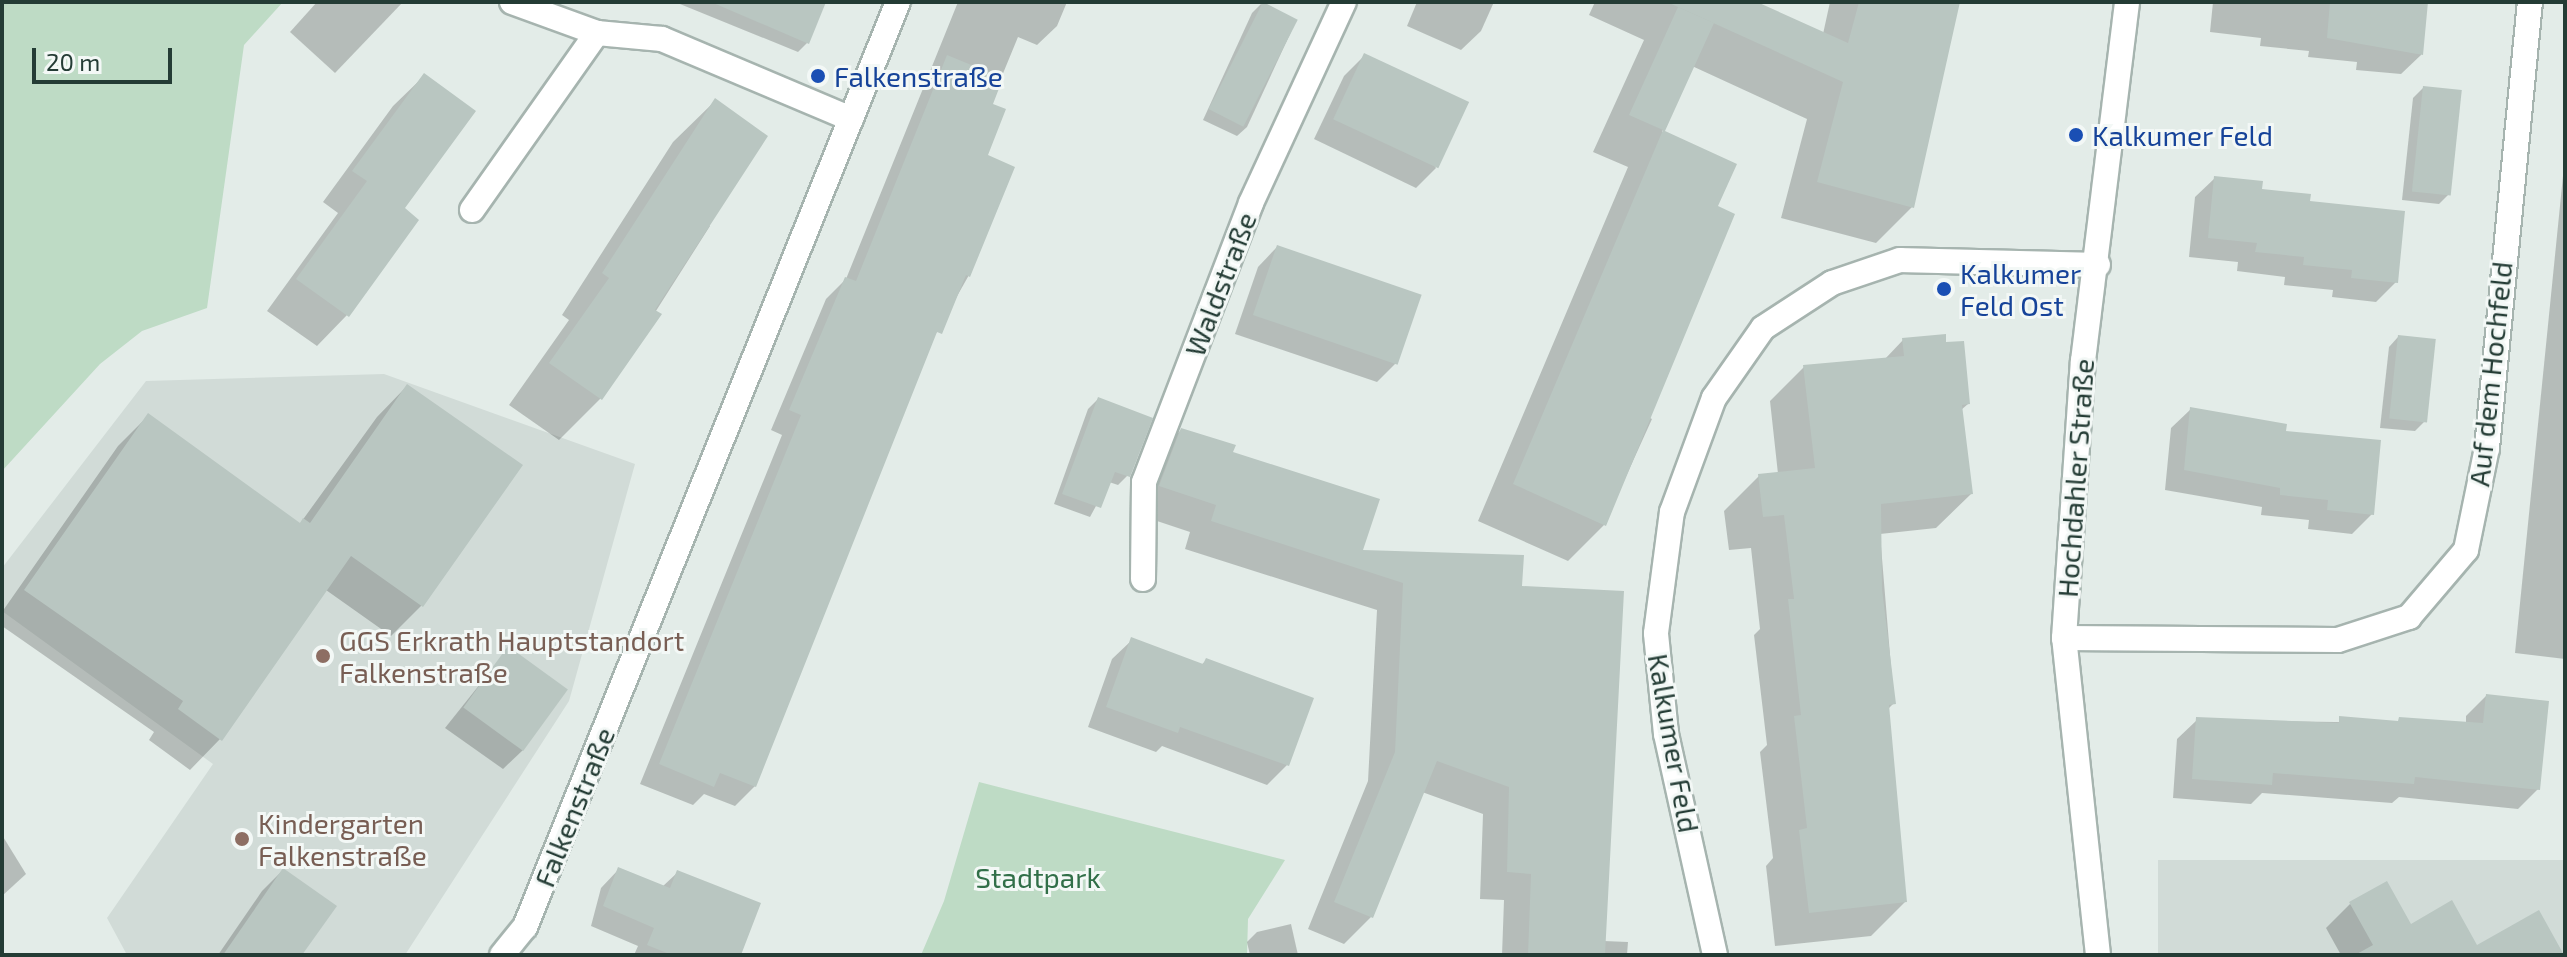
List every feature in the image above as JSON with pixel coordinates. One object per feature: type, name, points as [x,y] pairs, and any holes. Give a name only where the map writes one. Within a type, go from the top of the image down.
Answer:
[{"type":"street","points":[[512,2],[597,33],[662,39],[851,119]]},
{"type":"street","name":"Falkenstraße","points":[[502,955],[525,927],[898,2]]},
{"type":"street","name":"Waldstraße","points":[[1143,579],[1144,482],[1251,203],[1344,2]]},
{"type":"street","name":"Hochdahler Straße","points":[[2098,955],[2064,638],[2083,361],[2098,265],[2127,2]]},
{"type":"street","name":"Auf dem Hochfeld","points":[[2064,638],[2338,640],[2409,617],[2466,550],[2487,448],[2530,2]]},
{"type":"street","points":[[472,210],[597,33]]},
{"type":"street","name":"Kalkumer Feld","points":[[1715,955],[1666,734],[1656,633],[1672,512],[1714,398],[1763,328],[1832,283],[1900,260],[2098,265]]},
{"type":"shaded area","name":"GGS Erkrath Hauptstandort Falkenstraße","points":[[384,374],[635,464],[569,701],[405,955],[127,955],[107,918],[213,764],[2,611],[2,568],[146,381]]},
{"type":"shaded area","points":[[2158,860],[2565,860],[2565,955],[2158,955]]},
{"type":"green space","points":[[2,2],[283,2],[244,45],[207,308],[142,331],[100,364],[2,471]]},
{"type":"green space","name":"Stadtpark","points":[[979,782],[1285,860],[1248,919],[1247,955],[921,955],[944,901]]},
{"type":"building","points":[[711,2],[826,2],[809,44]]},
{"type":"building","points":[[1263,2],[1298,20],[1243,127],[1209,109]]},
{"type":"building","points":[[1667,2],[1757,2],[1848,43],[1859,2],[1960,2],[1914,208],[1817,182],[1843,82]]},
{"type":"building","points":[[2330,2],[2428,2],[2423,55],[2327,38]]},
{"type":"building","points":[[1678,7],[1714,23],[1665,131],[1737,164],[1718,206],[1735,214],[1606,526],[1513,484],[1663,130],[1629,115]]},
{"type":"building","points":[[1364,53],[1469,102],[1438,168],[1333,119]]},
{"type":"building","points":[[947,55],[1003,78],[993,104],[1006,109],[988,155],[1015,167],[970,277],[966,275],[942,334],[937,332],[756,787],[720,773],[714,787],[659,764],[801,415],[789,410],[845,277],[856,281]]},
{"type":"building","points":[[424,73],[476,111],[405,208],[419,220],[349,317],[296,279],[367,181],[352,171]]},
{"type":"building","points":[[2423,86],[2462,90],[2451,195],[2412,191]]},
{"type":"building","points":[[715,98],[768,136],[655,310],[662,314],[602,400],[549,363],[609,278],[602,273]]},
{"type":"building","points":[[2214,176],[2263,181],[2262,189],[2311,194],[2310,201],[2405,211],[2398,283],[2351,278],[2352,270],[2303,265],[2304,257],[2255,252],[2257,243],[2208,238]]},
{"type":"building","points":[[1277,245],[1422,295],[1398,365],[1253,315]]},
{"type":"building","points":[[1946,334],[1946,342],[1964,341],[1970,404],[1962,405],[1973,494],[1881,504],[1882,589],[1896,704],[1889,705],[1907,902],[1809,913],[1799,830],[1807,828],[1794,716],[1801,715],[1788,599],[1794,599],[1784,515],[1763,517],[1758,474],[1815,468],[1803,365],[1904,356],[1902,338]]},
{"type":"building","points":[[2398,335],[2436,339],[2427,423],[2389,419]]},
{"type":"building","points":[[407,384],[523,465],[423,607],[351,556],[222,741],[178,709],[183,701],[24,590],[148,413],[300,523],[303,518],[310,523]]},
{"type":"building","points":[[1098,397],[1153,418],[1130,477],[1115,472],[1101,508],[1062,494]]},
{"type":"building","points":[[2190,407],[2287,424],[2286,431],[2381,440],[2374,515],[2327,510],[2328,500],[2280,495],[2280,488],[2184,470]]},
{"type":"building","points":[[1181,428],[1236,445],[1233,452],[1380,499],[1363,550],[1524,555],[1522,586],[1624,591],[1605,955],[1528,955],[1531,874],[1507,872],[1509,787],[1437,761],[1373,918],[1334,902],[1395,752],[1403,583],[1211,521],[1216,505],[1159,486]]},
{"type":"building","points":[[1131,637],[1203,664],[1206,658],[1314,698],[1289,766],[1180,727],[1178,733],[1106,707]]},
{"type":"building","points":[[508,646],[568,689],[523,751],[463,707]]},
{"type":"building","points":[[2486,694],[2549,701],[2540,790],[2415,777],[2414,784],[2273,773],[2272,785],[2192,779],[2196,717],[2339,723],[2339,716],[2398,721],[2399,717],[2483,723]]},
{"type":"building","points":[[618,867],[670,888],[677,870],[761,903],[741,955],[672,955],[647,945],[654,928],[603,906]]},
{"type":"building","points":[[283,868],[337,906],[302,955],[223,955]]},
{"type":"building","points":[[2387,881],[2411,924],[2452,900],[2477,945],[2539,910],[2564,955],[2355,955],[2373,945],[2349,902]]},
{"type":"place","name":"Falkenstraße","points":[[818,76]]},
{"type":"place","name":"Kalkumer Feld","points":[[2076,135]]},
{"type":"place","name":"Kalkumer Feld Ost","points":[[1944,289]]},
{"type":"place","name":"GGS Erkrath Hauptstandort Falkenstraße","points":[[323,656]]},
{"type":"place","name":"Kindergarten Falkenstraße","points":[[242,839]]}]
